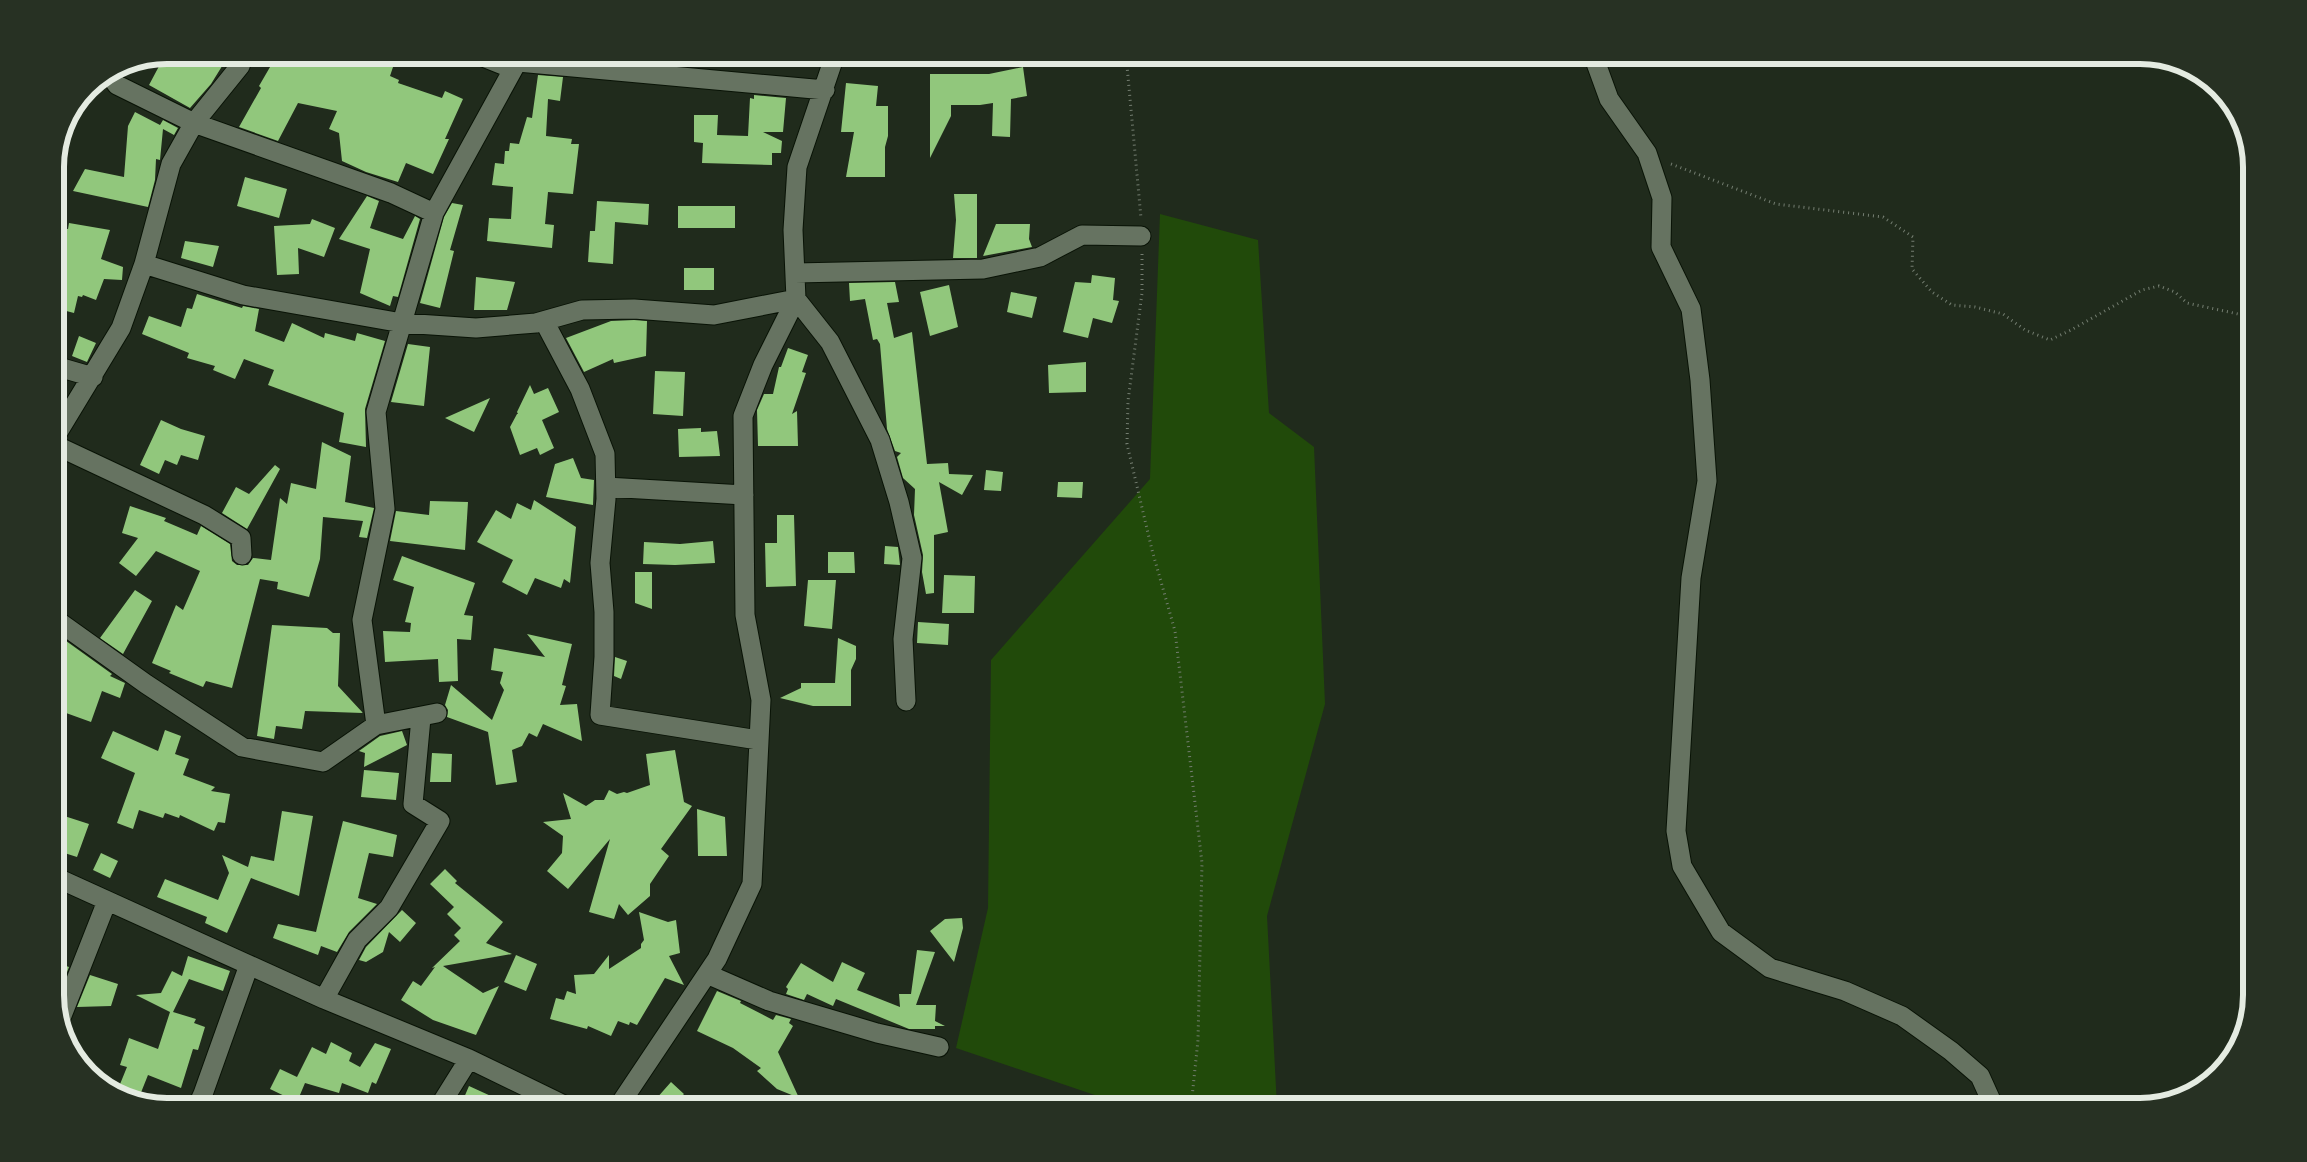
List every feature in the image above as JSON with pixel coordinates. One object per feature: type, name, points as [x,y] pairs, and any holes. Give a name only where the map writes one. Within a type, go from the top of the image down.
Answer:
[{"type":"street","points":[[64,423],[121,328],[144,264],[170,164],[194,123],[241,64]]},
{"type":"street","points":[[376,725],[362,620],[385,510],[376,412],[434,213],[516,64]]},
{"type":"street","points":[[539,64],[825,90]]},
{"type":"street","points":[[624,1098],[717,959],[752,884],[761,700],[745,615],[743,416],[763,365],[796,299],[793,230],[798,167],[832,64]]},
{"type":"street","points":[[1596,64],[1609,99],[1647,154],[1662,198],[1661,247],[1691,309],[1700,380],[1707,481],[1691,578],[1676,831],[1682,866],[1722,932],[1770,968],[1845,991],[1902,1016],[1951,1050],[1980,1076],[1990,1098]]},
{"type":"street","points":[[113,79],[117,85],[194,123],[391,193],[434,213]]},
{"type":"street","points":[[795,273],[983,269],[1040,257],[1082,235],[1142,236]]},
{"type":"street","points":[[144,264],[244,294],[402,323],[476,328],[544,321],[582,310],[634,309],[714,315],[796,299]]},
{"type":"street","points":[[796,299],[830,342],[880,440],[899,502],[912,558],[904,639],[906,701]]},
{"type":"street","points":[[544,321],[580,388],[605,454],[606,487],[600,563],[604,612],[604,657],[600,715],[758,740]]},
{"type":"street","points":[[64,369],[93,377]]},
{"type":"street","points":[[64,449],[204,514],[241,538],[242,555]]},
{"type":"street","points":[[606,487],[744,495]]},
{"type":"street","points":[[64,625],[146,684],[242,747],[323,762],[376,725],[429,716],[413,804],[440,821],[389,908],[356,940],[324,999]]},
{"type":"street","points":[[64,881],[324,999],[469,1059],[549,1098]]},
{"type":"street","points":[[65,1008],[107,901]]},
{"type":"street","points":[[201,1098],[249,965]]},
{"type":"street","points":[[707,974],[769,1001],[877,1033],[939,1047]]},
{"type":"street","points":[[445,1098],[469,1059]]},
{"type":"path","points":[[1127,64],[1142,236],[1142,292],[1128,401],[1127,444],[1152,550],[1174,631],[1202,863],[1198,1040],[1192,1098]]},
{"type":"path","points":[[1647,154],[1776,204],[1882,217],[1912,237],[1912,269],[1932,292],[1952,305],[1975,307],[2003,314],[2025,330],[2050,340],[2142,290],[2159,286],[2175,292],[2187,303],[2243,315]]},
{"type":"green space","points":[[1160,214],[1258,240],[1269,413],[1314,447],[1325,704],[1267,916],[1277,1098],[1103,1098],[956,1048],[988,908],[991,660],[1150,479]]},
{"type":"building","points":[[160,64],[223,64],[211,84],[190,108],[149,85]]},
{"type":"building","points":[[272,64],[394,64],[390,76],[399,80],[398,83],[442,98],[445,91],[463,99],[445,139],[449,139],[433,174],[406,163],[398,182],[366,172],[342,161],[339,133],[329,129],[337,111],[298,103],[278,141],[239,127],[261,88],[259,86]]},
{"type":"building","points":[[1023,67],[1027,96],[1011,99],[1010,137],[992,136],[993,103],[951,105],[951,116],[930,158],[930,74],[989,74]]},
{"type":"building","points":[[538,75],[563,77],[560,101],[548,99],[546,136],[572,139],[571,144],[579,144],[573,194],[548,192],[545,224],[554,225],[552,248],[487,241],[489,218],[511,219],[513,187],[492,185],[495,163],[504,164],[505,151],[509,151],[510,143],[519,144],[527,117],[532,118]]},
{"type":"building","points":[[846,83],[878,86],[876,106],[888,106],[885,177],[846,177],[854,132],[841,132]]},
{"type":"building","points":[[754,95],[786,98],[783,132],[763,132],[782,141],[781,153],[772,153],[772,165],[702,163],[703,143],[694,142],[694,115],[718,115],[717,135],[748,136],[750,98],[754,99]]},
{"type":"building","points":[[135,112],[160,125],[163,120],[178,128],[174,135],[163,129],[160,160],[156,159],[155,180],[148,207],[73,191],[85,169],[124,177],[128,126]]},
{"type":"building","points":[[245,177],[287,189],[279,218],[237,206]]},
{"type":"building","points":[[954,194],[977,194],[977,258],[953,258],[956,220]]},
{"type":"building","points":[[367,196],[379,201],[370,228],[403,239],[415,216],[420,219],[398,297],[393,296],[390,306],[360,293],[370,249],[339,239]]},
{"type":"building","points":[[597,201],[649,204],[648,225],[615,222],[613,264],[588,262],[590,231],[595,231]]},
{"type":"building","points":[[452,203],[463,205],[450,250],[454,251],[440,308],[420,303],[444,217]]},
{"type":"building","points":[[678,206],[735,206],[735,228],[678,228]]},
{"type":"building","points":[[312,219],[335,228],[324,257],[298,248],[299,274],[277,275],[274,226],[310,224]]},
{"type":"building","points":[[69,223],[110,230],[101,259],[123,267],[122,280],[104,279],[96,300],[83,295],[82,297],[78,296],[74,313],[64,310],[64,229],[68,229]]},
{"type":"building","points":[[996,224],[1030,224],[1029,239],[1032,247],[983,256]]},
{"type":"building","points":[[185,241],[219,246],[213,267],[181,258]]},
{"type":"building","points":[[684,268],[714,268],[714,290],[684,290]]},
{"type":"building","points":[[1092,275],[1115,278],[1113,300],[1119,301],[1112,323],[1093,318],[1088,338],[1063,332],[1075,282],[1091,283]]},
{"type":"building","points":[[476,277],[515,282],[507,310],[474,310]]},
{"type":"building","points":[[895,282],[899,302],[887,303],[894,338],[912,332],[927,464],[948,463],[949,474],[973,475],[962,495],[939,482],[948,532],[934,535],[934,593],[926,594],[922,572],[923,555],[914,515],[915,489],[903,478],[897,457],[901,453],[895,451],[887,429],[880,344],[877,339],[873,340],[865,299],[850,301],[849,283]]},
{"type":"building","points":[[949,285],[958,327],[930,336],[920,292]]},
{"type":"building","points":[[1011,292],[1037,297],[1032,318],[1007,312]]},
{"type":"building","points":[[197,294],[242,308],[243,306],[259,309],[255,331],[284,342],[292,323],[324,338],[325,333],[355,341],[357,333],[385,341],[365,409],[366,447],[339,442],[344,413],[268,385],[274,370],[244,359],[235,379],[213,370],[215,366],[187,358],[189,353],[142,334],[149,316],[181,327],[187,308],[192,309]]},
{"type":"building","points":[[611,321],[647,321],[646,356],[614,363],[613,359],[584,372],[566,338]]},
{"type":"building","points":[[79,336],[96,343],[87,362],[72,356]]},
{"type":"building","points":[[408,344],[430,347],[424,406],[391,402]]},
{"type":"building","points":[[788,348],[808,355],[802,372],[806,373],[792,414],[797,411],[798,446],[758,446],[757,410],[764,394],[773,394],[779,367],[781,367]]},
{"type":"building","points":[[1086,362],[1086,392],[1049,393],[1048,365]]},
{"type":"building","points":[[655,371],[685,372],[683,416],[653,414]]},
{"type":"building","points":[[530,385],[534,394],[548,388],[559,412],[542,420],[554,448],[540,455],[537,448],[520,455],[510,427],[518,414],[517,412]]},
{"type":"building","points":[[490,398],[474,432],[445,418]]},
{"type":"building","points":[[161,420],[181,429],[205,436],[198,460],[181,455],[177,465],[165,460],[159,474],[140,465]]},
{"type":"building","points":[[701,428],[701,432],[717,431],[720,456],[679,457],[678,429]]},
{"type":"building","points":[[322,442],[351,456],[345,502],[374,508],[367,538],[359,537],[363,521],[323,517],[320,559],[309,597],[277,589],[278,582],[260,579],[232,688],[206,681],[203,687],[169,673],[171,671],[152,663],[176,605],[183,610],[200,571],[156,551],[136,576],[119,563],[138,538],[122,533],[130,506],[166,518],[164,521],[197,535],[201,526],[230,544],[232,561],[237,565],[248,565],[253,558],[271,560],[280,498],[287,504],[291,483],[316,489]]},
{"type":"building","points":[[573,458],[581,478],[594,480],[593,505],[546,497],[555,464]]},
{"type":"building","points":[[275,465],[280,469],[247,529],[222,513],[236,487],[249,494]]},
{"type":"building","points":[[986,470],[1003,472],[1001,491],[984,490]]},
{"type":"building","points":[[1058,482],[1083,482],[1082,498],[1057,497]]},
{"type":"building","points":[[534,500],[576,527],[570,583],[564,579],[561,588],[535,578],[527,595],[502,582],[513,560],[477,542],[496,510],[511,519],[517,503],[531,510]]},
{"type":"building","points":[[430,501],[468,502],[465,550],[390,541],[396,511],[429,515]]},
{"type":"building","points":[[777,515],[794,515],[796,586],[766,587],[765,543],[777,543]]},
{"type":"building","points":[[713,541],[715,563],[643,564],[644,542],[680,544]]},
{"type":"building","points":[[885,546],[898,547],[900,565],[884,564]]},
{"type":"building","points":[[828,552],[854,552],[855,573],[828,573]]},
{"type":"building","points":[[402,556],[475,583],[464,615],[473,616],[471,640],[457,639],[458,681],[439,682],[438,659],[385,662],[383,631],[410,632],[411,623],[405,622],[414,587],[393,580]]},
{"type":"building","points":[[635,572],[652,572],[652,609],[635,603]]},
{"type":"building","points":[[944,575],[975,576],[974,613],[942,613]]},
{"type":"building","points":[[808,580],[836,580],[832,629],[804,626]]},
{"type":"building","points":[[135,590],[152,601],[123,654],[100,638]]},
{"type":"building","points":[[918,622],[949,624],[948,645],[917,643]]},
{"type":"building","points":[[272,625],[327,628],[333,633],[340,633],[338,686],[363,713],[305,711],[302,729],[276,726],[274,739],[257,736]]},
{"type":"building","points":[[527,634],[572,644],[562,685],[566,686],[560,705],[577,704],[582,741],[543,724],[537,737],[529,733],[522,746],[512,750],[517,782],[496,785],[488,732],[447,717],[448,710],[445,705],[451,685],[492,720],[504,690],[500,683],[503,672],[491,670],[494,648],[545,657]]},
{"type":"building","points":[[838,638],[856,646],[856,659],[851,670],[851,706],[813,706],[780,698],[801,688],[801,683],[835,683]]},
{"type":"building","points":[[64,639],[112,674],[110,676],[125,683],[120,698],[102,691],[91,722],[64,712]]},
{"type":"building","points":[[615,657],[627,661],[621,679],[614,676]]},
{"type":"building","points":[[165,730],[181,736],[175,754],[189,759],[183,775],[215,787],[211,791],[230,794],[225,823],[218,822],[214,831],[180,815],[179,818],[165,813],[163,818],[139,810],[133,829],[117,823],[135,773],[101,758],[113,731],[158,751]]},
{"type":"building","points":[[402,731],[407,745],[364,767],[365,753],[359,751],[380,736]]},
{"type":"building","points":[[675,750],[684,802],[692,806],[661,849],[669,856],[650,884],[650,896],[628,915],[619,904],[614,919],[589,912],[610,839],[568,889],[547,871],[562,853],[563,836],[543,822],[571,819],[563,793],[586,806],[595,800],[604,800],[609,790],[617,794],[627,793],[650,785],[646,754]]},
{"type":"building","points":[[432,753],[452,754],[451,782],[430,782]]},
{"type":"building","points":[[364,770],[399,773],[396,800],[361,797]]},
{"type":"building","points":[[697,809],[725,817],[727,856],[698,856]]},
{"type":"building","points":[[282,811],[313,816],[299,896],[251,878],[227,933],[205,923],[207,917],[157,897],[165,879],[218,900],[229,873],[222,855],[248,867],[251,856],[274,861]]},
{"type":"building","points":[[64,816],[89,824],[77,857],[64,853]]},
{"type":"building","points":[[343,821],[397,835],[393,857],[369,853],[358,898],[377,904],[349,932],[337,952],[321,946],[318,955],[273,938],[278,924],[316,932]]},
{"type":"building","points":[[101,853],[118,861],[110,878],[93,870]]},
{"type":"building","points":[[445,869],[457,881],[455,883],[503,922],[486,943],[512,954],[443,966],[483,993],[499,986],[476,1035],[433,1020],[401,1000],[413,981],[421,986],[435,967],[432,968],[460,941],[454,935],[461,928],[447,914],[454,907],[430,884]]},
{"type":"building","points":[[402,910],[416,923],[400,942],[389,932],[383,952],[366,962],[359,960],[366,947]]},
{"type":"building","points":[[639,912],[668,922],[676,920],[680,953],[669,956],[684,985],[665,978],[637,1025],[630,1022],[629,1025],[618,1021],[611,1036],[588,1026],[587,1029],[550,1019],[556,998],[564,1000],[567,991],[576,994],[574,975],[594,974],[609,955],[609,969],[641,948],[644,940]]},
{"type":"building","points":[[962,918],[963,928],[954,962],[930,931],[945,919]]},
{"type":"building","points":[[917,950],[935,952],[916,1005],[936,1005],[935,1021],[945,1026],[935,1026],[935,1029],[909,1029],[836,999],[833,1006],[807,994],[804,1000],[786,994],[788,989],[786,987],[801,963],[833,982],[842,962],[865,973],[857,990],[900,1007],[899,994],[911,994]]},
{"type":"building","points":[[516,955],[537,964],[526,991],[504,982]]},
{"type":"building","points":[[188,956],[230,971],[223,991],[189,979],[173,1012],[196,1019],[194,1023],[205,1027],[198,1050],[193,1049],[181,1088],[148,1075],[140,1094],[121,1088],[119,1087],[127,1067],[120,1065],[129,1038],[158,1049],[170,1012],[136,995],[161,993],[172,971],[182,976]]},
{"type":"building","points":[[64,965],[69,967],[64,980]]},
{"type":"building","points":[[90,975],[118,984],[111,1006],[77,1007]]},
{"type":"building","points":[[717,991],[741,1001],[740,1003],[773,1020],[776,1015],[791,1019],[789,1023],[793,1026],[778,1052],[799,1098],[777,1089],[757,1071],[761,1068],[733,1048],[697,1031]]},
{"type":"building","points":[[331,1042],[352,1053],[349,1061],[360,1067],[375,1043],[391,1049],[376,1084],[372,1082],[368,1093],[342,1083],[339,1093],[305,1083],[299,1098],[289,1098],[270,1089],[280,1069],[297,1077],[312,1047],[326,1054]]},
{"type":"building","points":[[671,1082],[684,1094],[680,1098],[657,1098]]},
{"type":"building","points":[[469,1086],[495,1098],[464,1098]]}]
